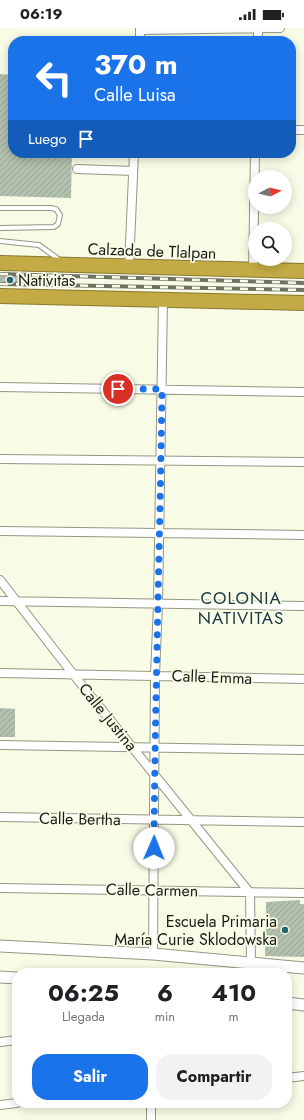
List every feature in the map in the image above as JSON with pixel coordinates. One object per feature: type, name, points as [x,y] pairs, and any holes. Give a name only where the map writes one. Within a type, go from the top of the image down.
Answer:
[{"type":"highway","name":"Calzada de Tlalpan","points":[[0,263],[253,271],[304,271]]},
{"type":"highway","points":[[0,296],[304,303]]},
{"type":"main road","points":[[0,946],[153,954],[304,968]]},
{"type":"main road","points":[[0,977],[12,978]]},
{"type":"main road","points":[[292,1003],[304,1004]]},
{"type":"street","points":[[140,29],[280,28]]},
{"type":"street","points":[[129,267],[134,158]]},
{"type":"street","points":[[253,271],[255,158]]},
{"type":"street","points":[[77,169],[134,171]]},
{"type":"street","points":[[153,954],[155,675],[160,533],[163,299]]},
{"type":"street","points":[[0,387],[304,392]]},
{"type":"street","points":[[0,459],[304,462]]},
{"type":"street","points":[[0,531],[304,535]]},
{"type":"street","name":"Calle Justina","points":[[0,580],[73,674],[250,893]]},
{"type":"street","points":[[0,601],[304,606]]},
{"type":"street","name":"Calle Emma","points":[[0,673],[304,679]]},
{"type":"street","points":[[0,745],[304,750]]},
{"type":"street","name":"Calle Bertha","points":[[0,817],[304,822]]},
{"type":"street","name":"Calle Carmen","points":[[0,888],[304,893]]},
{"type":"street","points":[[250,893],[251,963]]},
{"type":"street","points":[[0,1042],[12,1041]]},
{"type":"street","points":[[292,1077],[304,1076]]},
{"type":"street","points":[[0,1105],[12,1104]]},
{"type":"street","points":[[151,1108],[151,1120]]},
{"type":"lane","points":[[0,208],[51,208],[56,209],[60,215],[58,224],[54,227],[0,228]]},
{"type":"lane","points":[[0,241],[39,245],[68,266]]},
{"type":"building","points":[[0,74],[8,75],[8,158],[72,158],[71,198],[0,196]]},
{"type":"building","name":"Nativitas","points":[[0,273],[19,274],[19,286],[0,286]]},
{"type":"building","points":[[0,708],[15,709],[15,737],[0,737]]},
{"type":"building","name":"Escuela Primaria María Curie Sklodowska","points":[[300,900],[300,904],[304,904],[304,957],[265,956],[266,902]]},
{"type":"railway","points":[[0,274],[304,283]]},
{"type":"railway","points":[[0,284],[304,290]]},
{"type":"place","name":"Nativitas","points":[[10,280]]},
{"type":"place","name":"Escuela Primaria María Curie Sklodowska","points":[[285,930]]},
{"type":"district","name":"COLONIA NATIVITAS","points":[[241,608]]},
{"type":"route","points":[[118,389],[162,389],[158,604],[155,675],[154,848]]}]
